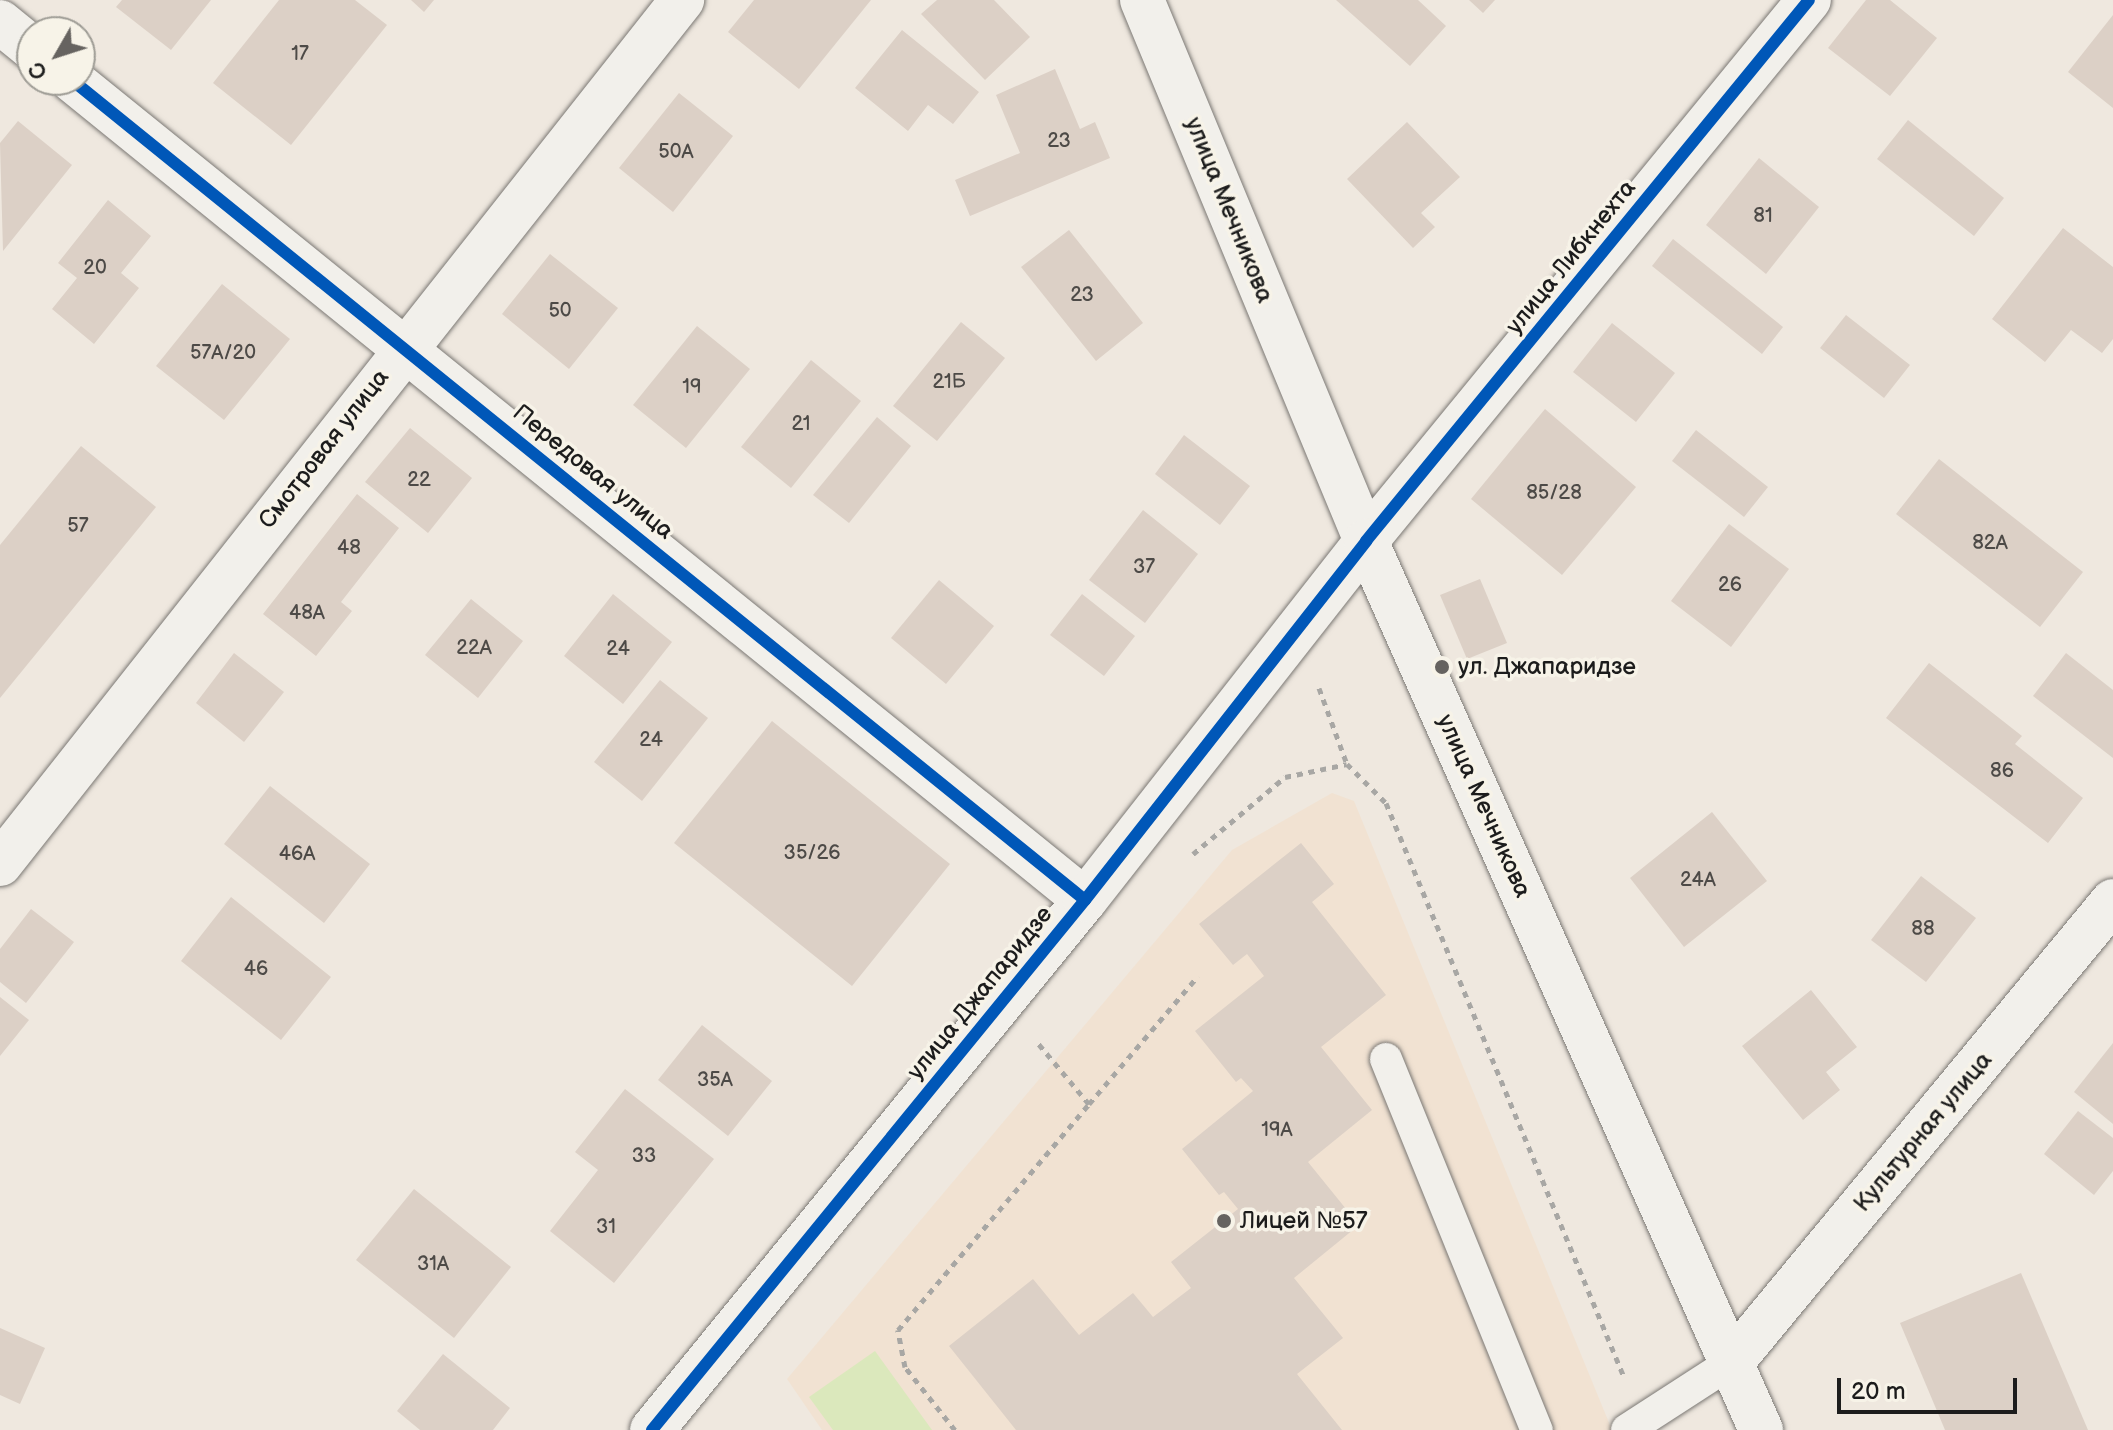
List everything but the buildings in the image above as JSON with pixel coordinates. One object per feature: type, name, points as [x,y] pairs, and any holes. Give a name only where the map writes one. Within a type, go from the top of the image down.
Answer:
[{"type":"street","name":"Смотровая улица","points":[[0,864],[404,346],[682,0]]},
{"type":"street","name":"улица Мечникова","points":[[1142,0],[1366,541],[1761,1430]]},
{"type":"street","name":"улица Либкнехта","points":[[1366,541],[1809,0]]},
{"type":"street","points":[[0,22],[16,35]]},
{"type":"street","name":"Передовая улица","points":[[92,96],[1085,900]]},
{"type":"street","name":"улица Джапаридзе","points":[[652,1430],[1085,900],[1366,541]]},
{"type":"street","name":"Культурная улица","points":[[1732,1362],[2113,901]]},
{"type":"lane","points":[[1386,1059],[1537,1430]]},
{"type":"lane","points":[[1634,1425],[1732,1362]]},
{"type":"path","points":[[1298,628],[1347,764],[1386,803],[1634,1425]]},
{"type":"path","points":[[955,1430],[905,1367],[898,1330],[1198,976]]},
{"type":"path","points":[[998,1006],[1032,1035],[1089,1104]]},
{"type":"shaded area","name":"Лицей №57","points":[[1332,793],[1354,801],[1612,1430],[822,1430],[787,1379],[1232,850]]},
{"type":"green space","points":[[875,1351],[932,1430],[833,1430],[809,1397]]},
{"type":"cycle path","points":[[652,1430],[1085,900],[1366,541],[1809,0]]},
{"type":"cycle path","points":[[92,96],[1085,900]]},
{"type":"place","name":"ул. Джапаридзе","points":[[1442,667]]},
{"type":"place","name":"Лицей №57","points":[[1224,1221]]}]
